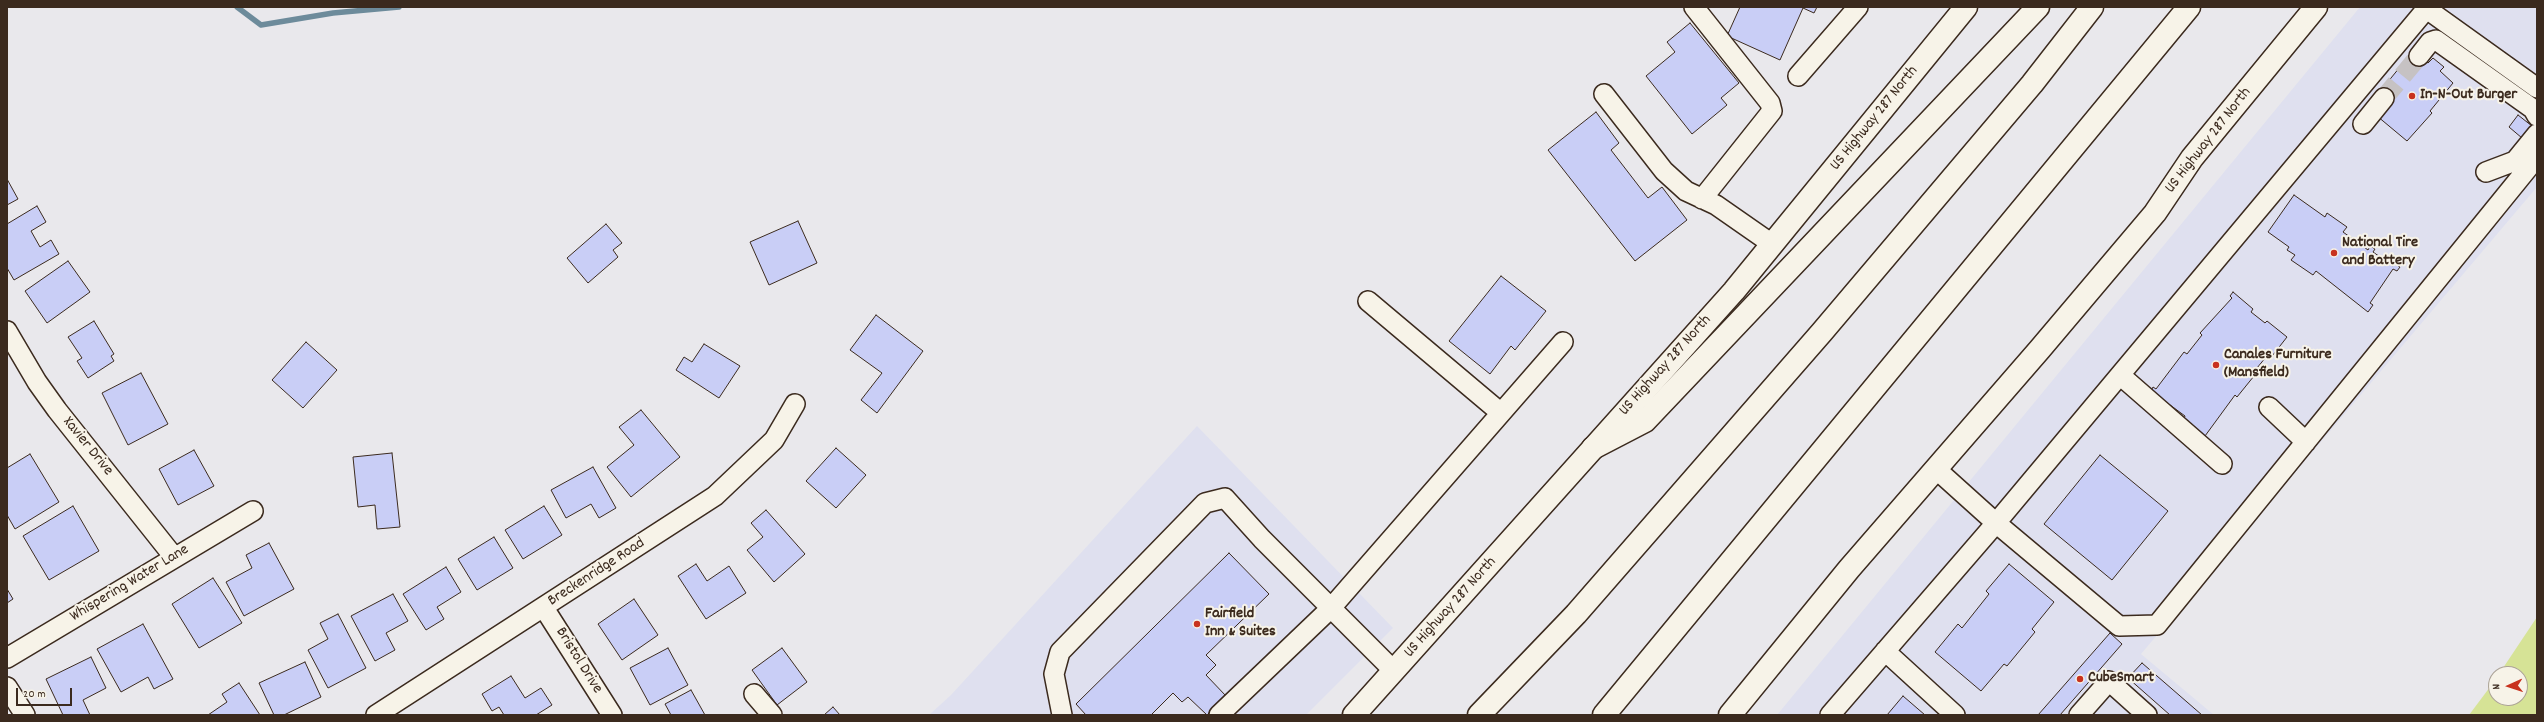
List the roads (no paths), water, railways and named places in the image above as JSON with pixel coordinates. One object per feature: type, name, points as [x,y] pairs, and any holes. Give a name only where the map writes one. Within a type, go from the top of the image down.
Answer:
[{"type":"main road","name":"US Highway 287 North","points":[[1354,715],[1734,291],[1966,7]]},
{"type":"main road","points":[[1593,448],[1645,421],[2038,7]]},
{"type":"main road","points":[[1479,715],[1576,614],[1822,332],[2032,84],[2092,7]]},
{"type":"main road","points":[[1604,715],[2189,7]]},
{"type":"main road","name":"US Highway 287 North","points":[[1734,713],[1849,569],[2155,213],[2192,158],[2316,7]]},
{"type":"street","points":[[1694,7],[1770,103],[1772,111],[1702,199]]},
{"type":"street","points":[[1798,76],[1858,7]]},
{"type":"street","points":[[1830,715],[1996,523],[2426,8],[2537,88]]},
{"type":"street","points":[[2419,56],[2430,42],[2436,40],[2533,109],[2537,116]]},
{"type":"street","points":[[1604,94],[1664,171],[1686,191],[1716,205],[1772,244]]},
{"type":"street","points":[[2363,124],[2384,98]]},
{"type":"street","points":[[2486,172],[2515,161],[2537,134]]},
{"type":"street","points":[[1936,469],[1996,523],[2119,626],[2157,625],[2537,157]]},
{"type":"street","points":[[1368,301],[1501,413]]},
{"type":"street","name":"Xavier Drive","points":[[7,331],[37,382],[57,410],[174,557]]},
{"type":"street","points":[[1219,715],[1331,608],[1563,342]]},
{"type":"street","points":[[2120,375],[2222,464]]},
{"type":"street","name":"Breckenridge Road","points":[[376,715],[544,608],[715,496],[774,440],[795,404]]},
{"type":"street","points":[[2269,407],[2306,442]]},
{"type":"street","points":[[1062,715],[1054,674],[1060,652],[1205,503],[1225,498],[1262,539],[1394,671]]},
{"type":"street","name":"Whispering Water Lane","points":[[7,658],[253,511]]},
{"type":"street","name":"Bristol Drive","points":[[544,608],[612,715]]},
{"type":"street","points":[[1885,651],[1955,715]]},
{"type":"street","points":[[2079,715],[2109,681],[2147,715]]},
{"type":"street","points":[[7,687],[25,715]]},
{"type":"street","points":[[754,694],[772,715]]},
{"type":"waterway","points":[[237,7],[261,25],[333,13],[399,7]]},
{"type":"tunnel","points":[[2384,98],[2419,56]]},
{"type":"place","name":"In-N-Out Burger","points":[[2412,96]]},
{"type":"place","name":"National Tire and Battery","points":[[2334,253]]},
{"type":"place","name":"Canales Furniture (Mansfield)","points":[[2216,365]]},
{"type":"place","name":"Fairfield Inn & Suites","points":[[1197,624]]},
{"type":"place","name":"CubeSmart","points":[[2080,679]]}]
